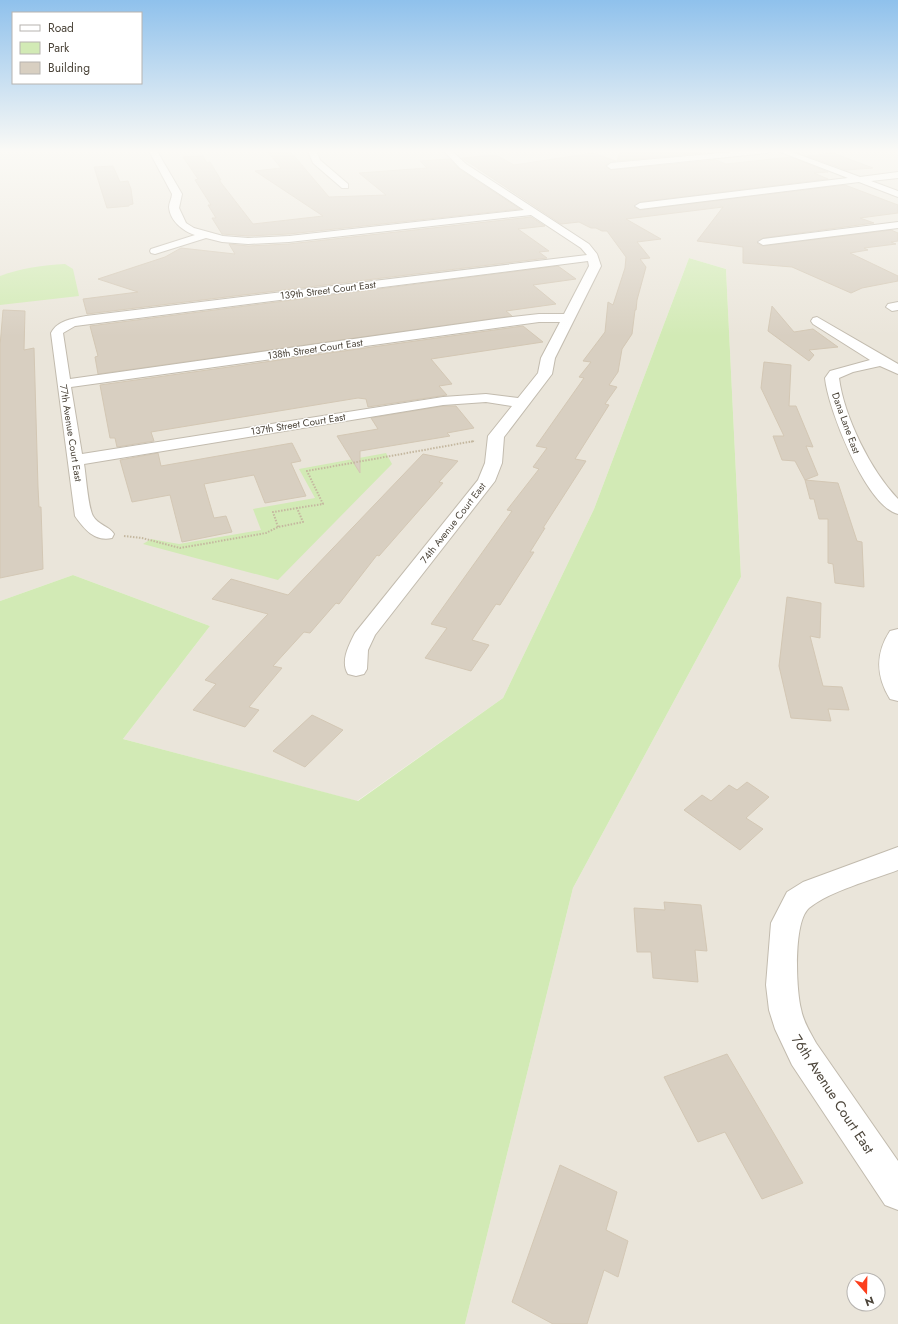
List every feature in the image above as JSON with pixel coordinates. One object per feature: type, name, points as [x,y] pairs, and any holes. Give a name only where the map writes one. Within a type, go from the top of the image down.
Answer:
[{"type":"street","points":[[176,213],[182,225],[190,230],[222,239],[248,241],[289,239],[526,213]]},
{"type":"street","points":[[496,438],[545,374],[548,358],[567,318],[594,270],[592,254],[585,246],[534,213]]},
{"type":"street","points":[[763,242],[898,225]]},
{"type":"street","points":[[155,251],[204,235]]},
{"type":"street","name":"139th Street Court East","points":[[64,326],[86,320],[593,257]]},
{"type":"street","name":"138th Street Court East","points":[[64,384],[503,322],[539,318],[567,318]]},
{"type":"street","points":[[817,321],[898,370]]},
{"type":"street","name":"77th Avenue Court East","points":[[64,326],[59,328],[57,333],[84,516],[94,528],[106,534]]},
{"type":"street","name":"Dana Lane East","points":[[882,361],[840,371],[832,378],[832,386],[859,459],[882,494],[898,509]]},
{"type":"street","name":"137th Street Court East","points":[[75,460],[443,401],[486,398],[522,403]]},
{"type":"street","name":"74th Avenue Court East","points":[[356,669],[357,650],[366,633],[486,481],[492,469],[494,457],[493,445],[496,438]]},
{"type":"street","points":[[898,636],[889,662],[889,676],[898,693]]},
{"type":"street","name":"76th Avenue Court East","points":[[898,858],[814,890],[797,901],[786,924],[781,985],[785,1010],[791,1029],[804,1054],[898,1192]]},
{"type":"path","points":[[278,527],[273,512],[323,504],[307,471],[496,438]]},
{"type":"path","points":[[106,534],[142,538],[180,548],[266,533],[278,527],[303,522],[297,508]]},
{"type":"shaded area","points":[[0,213],[898,213],[898,1324],[465,1324],[573,888],[741,577],[726,269],[689,258],[594,509],[503,698],[357,801],[123,739],[210,626],[73,575],[0,601]]},
{"type":"green space","points":[[689,258],[726,269],[741,577],[573,888],[465,1324],[0,1324],[0,601],[73,575],[210,626],[123,739],[358,801],[503,698],[594,509]]},
{"type":"green space","points":[[65,264],[73,269],[79,296],[0,305],[0,276],[32,267]]},
{"type":"green space","points":[[386,453],[392,464],[278,580],[143,544],[151,539],[179,544],[261,530],[253,509],[315,498],[299,469]]},
{"type":"building","points":[[213,213],[244,213],[253,224],[323,216],[318,213],[485,213],[289,234],[248,236],[222,234],[212,218],[216,218]]},
{"type":"building","points":[[544,213],[676,213],[626,219],[661,239],[637,242],[650,258],[640,259],[646,267],[637,300],[632,334],[622,349],[618,372],[609,385],[617,387],[605,404],[609,405],[575,459],[586,461],[543,528],[545,528],[530,552],[534,552],[500,605],[496,604],[472,640],[489,645],[471,671],[425,658],[447,628],[431,624],[512,511],[507,510],[539,469],[533,467],[547,448],[536,446],[584,378],[579,377],[591,362],[583,361],[605,332],[608,302],[613,305],[625,268],[626,257],[607,231],[591,228],[579,222],[561,224]]},
{"type":"building","points":[[719,213],[898,213],[860,218],[874,223],[763,238],[757,243],[763,246],[891,230],[898,233],[898,241],[891,242],[896,244],[864,248],[868,250],[850,253],[898,276],[898,281],[862,288],[851,293],[792,267],[743,263],[743,247],[697,241]]},
{"type":"building","points":[[531,217],[545,226],[518,229],[549,251],[539,252],[547,258],[87,314],[83,299],[138,292],[98,279],[165,257],[181,248],[235,254],[229,244],[248,246],[289,244]]},
{"type":"building","points":[[558,266],[576,279],[533,285],[556,304],[506,311],[512,316],[98,374],[95,357],[98,356],[90,326]]},
{"type":"building","points":[[772,306],[794,332],[813,329],[838,347],[809,350],[814,355],[809,361],[768,331]]},
{"type":"building","points":[[3,310],[25,311],[24,350],[34,348],[38,487],[39,507],[41,507],[43,569],[0,578],[0,346]]},
{"type":"building","points":[[523,326],[543,342],[431,359],[452,384],[439,386],[447,395],[368,407],[366,399],[358,398],[151,432],[154,441],[117,447],[115,438],[110,438],[100,385]]},
{"type":"building","points":[[764,362],[791,365],[789,406],[796,406],[813,447],[806,446],[818,475],[805,480],[795,461],[782,460],[773,436],[784,436],[761,388]]},
{"type":"building","points":[[443,406],[456,406],[474,428],[447,433],[450,436],[360,451],[360,473],[337,436],[378,429],[371,418]]},
{"type":"building","points":[[292,443],[301,461],[291,463],[306,496],[265,503],[254,475],[204,484],[214,518],[226,516],[232,532],[182,542],[170,495],[132,502],[120,460],[158,453],[161,466]]},
{"type":"building","points":[[423,454],[458,461],[439,482],[443,483],[379,556],[377,555],[339,604],[336,603],[310,633],[304,632],[273,666],[282,668],[249,707],[259,710],[245,727],[193,710],[216,684],[205,680],[268,614],[212,599],[231,579],[288,595]]},
{"type":"building","points":[[805,480],[838,483],[857,541],[862,542],[864,587],[835,583],[833,564],[828,563],[828,519],[819,519],[814,499],[810,499]]},
{"type":"building","points":[[787,597],[821,603],[820,638],[810,636],[823,686],[842,687],[849,710],[828,709],[831,721],[791,718],[779,666]]},
{"type":"building","points":[[312,715],[343,730],[305,767],[273,751]]},
{"type":"building","points":[[747,782],[769,797],[746,818],[763,829],[740,850],[684,810],[702,795],[711,801],[729,785],[737,790]]},
{"type":"building","points":[[664,902],[701,905],[707,951],[695,950],[698,982],[653,978],[651,952],[637,952],[634,908],[665,910]]},
{"type":"building","points":[[727,1054],[803,1183],[762,1199],[725,1132],[698,1142],[664,1077]]},
{"type":"building","points":[[560,1165],[617,1192],[606,1230],[628,1241],[618,1277],[604,1270],[587,1324],[553,1324],[512,1302]]}]
